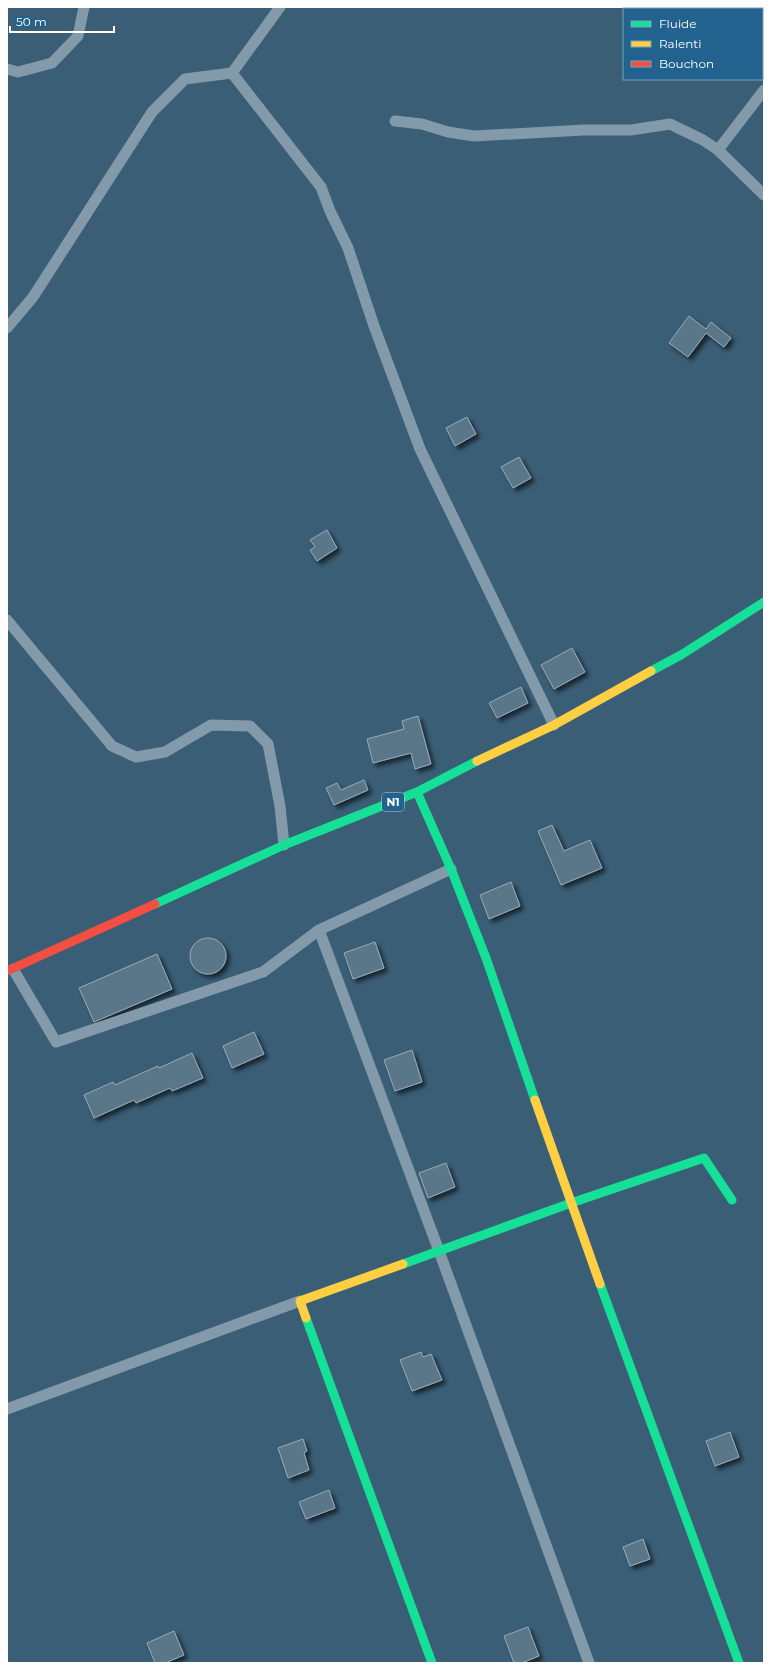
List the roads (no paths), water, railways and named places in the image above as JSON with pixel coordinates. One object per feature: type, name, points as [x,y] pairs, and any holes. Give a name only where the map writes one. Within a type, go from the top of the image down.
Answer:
[{"type":"main road","name":"N1","points":[[10,970],[284,845],[417,792],[554,725],[681,655],[764,602]]},
{"type":"main road","points":[[417,792],[451,869],[486,958],[571,1203],[739,1663]]},
{"type":"main road","points":[[432,1663],[300,1301],[571,1203],[704,1158],[732,1200]]},
{"type":"street","points":[[7,69],[18,72],[52,63],[78,36],[84,7]]},
{"type":"street","points":[[7,328],[33,297],[152,112],[185,79],[232,73],[280,7]]},
{"type":"street","points":[[232,73],[321,187],[330,211],[348,248],[374,326],[420,449],[554,725]]},
{"type":"street","points":[[718,150],[764,90]]},
{"type":"street","points":[[395,121],[422,124],[448,132],[474,136],[584,130],[631,130],[670,124],[703,140],[718,150],[764,195]]},
{"type":"street","points":[[7,620],[112,746],[136,757],[166,752],[211,725],[250,726],[268,744],[280,806],[284,845]]},
{"type":"street","points":[[10,970],[56,1042],[263,972],[319,930],[451,869]]},
{"type":"street","points":[[319,930],[439,1251],[589,1663]]},
{"type":"street","points":[[7,1409],[300,1301]]}]
